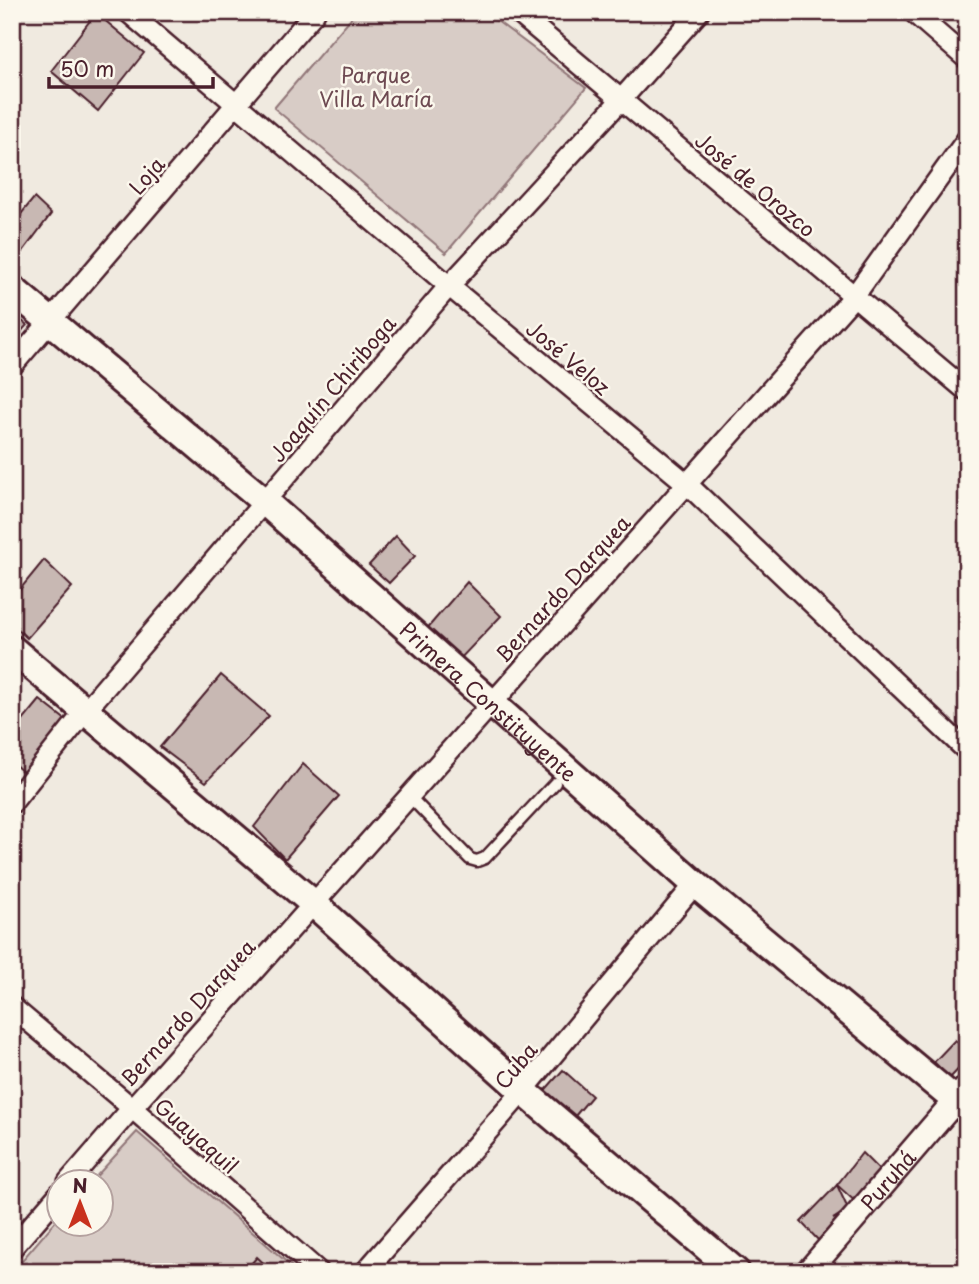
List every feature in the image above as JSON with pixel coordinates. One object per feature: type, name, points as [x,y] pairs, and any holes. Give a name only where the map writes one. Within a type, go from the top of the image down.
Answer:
[{"type":"main road","name":"Primera Constituyente","points":[[12,289],[265,502],[695,884],[963,1099]]},
{"type":"main road","points":[[12,649],[314,904],[523,1091],[736,1272]]},
{"type":"street","name":"José Veloz","points":[[128,12],[685,483],[967,751]]},
{"type":"street","name":"Loja","points":[[12,366],[315,12]]},
{"type":"street","name":"José de Orozco","points":[[517,12],[967,391]]},
{"type":"street","name":"Joaquín Chiriboga","points":[[12,803],[86,710],[449,286],[699,12]]},
{"type":"street","points":[[913,12],[967,59]]},
{"type":"street","name":"Bernardo Darquea","points":[[80,1168],[685,483],[855,295],[967,139]]},
{"type":"street","name":"Cuba","points":[[365,1272],[523,1091],[695,884]]},
{"type":"street","name":"Guayaquil","points":[[12,1007],[319,1272]]},
{"type":"street","name":"Puruhá","points":[[808,1272],[963,1099]]},
{"type":"street","points":[[12,1248],[46,1209]]},
{"type":"lane","points":[[409,796],[470,859],[477,861],[485,858],[555,783]]},
{"type":"green space","name":"Parque Villa María","points":[[356,12],[485,12],[586,88],[446,253],[274,108]]},
{"type":"green space","points":[[137,1132],[298,1272],[12,1272],[46,1232],[46,1238],[116,1238],[116,1168],[104,1168]]},
{"type":"building","points":[[96,13],[144,53],[98,111],[51,71]]},
{"type":"building","points":[[34,198],[51,214],[12,266],[12,225]]},
{"type":"building","points":[[12,313],[27,325],[12,342]]},
{"type":"building","points":[[396,536],[415,556],[389,583],[369,565]]},
{"type":"building","points":[[44,560],[72,587],[27,638],[12,624],[12,599]]},
{"type":"building","points":[[467,582],[501,616],[459,660],[425,631]]},
{"type":"building","points":[[221,675],[269,716],[206,782],[160,747]]},
{"type":"building","points":[[40,700],[67,721],[25,774],[12,762],[12,734]]},
{"type":"building","points":[[303,764],[339,796],[285,859],[254,827]]},
{"type":"building","points":[[955,1040],[967,1051],[967,1060],[950,1078],[934,1062]]},
{"type":"building","points":[[563,1070],[592,1096],[569,1123],[539,1097]]},
{"type":"building","points":[[862,1153],[884,1175],[859,1205],[837,1185]]},
{"type":"building","points":[[837,1185],[848,1209],[833,1219],[859,1205],[820,1242],[801,1222]]},
{"type":"building","points":[[257,1257],[273,1272],[244,1272]]}]
